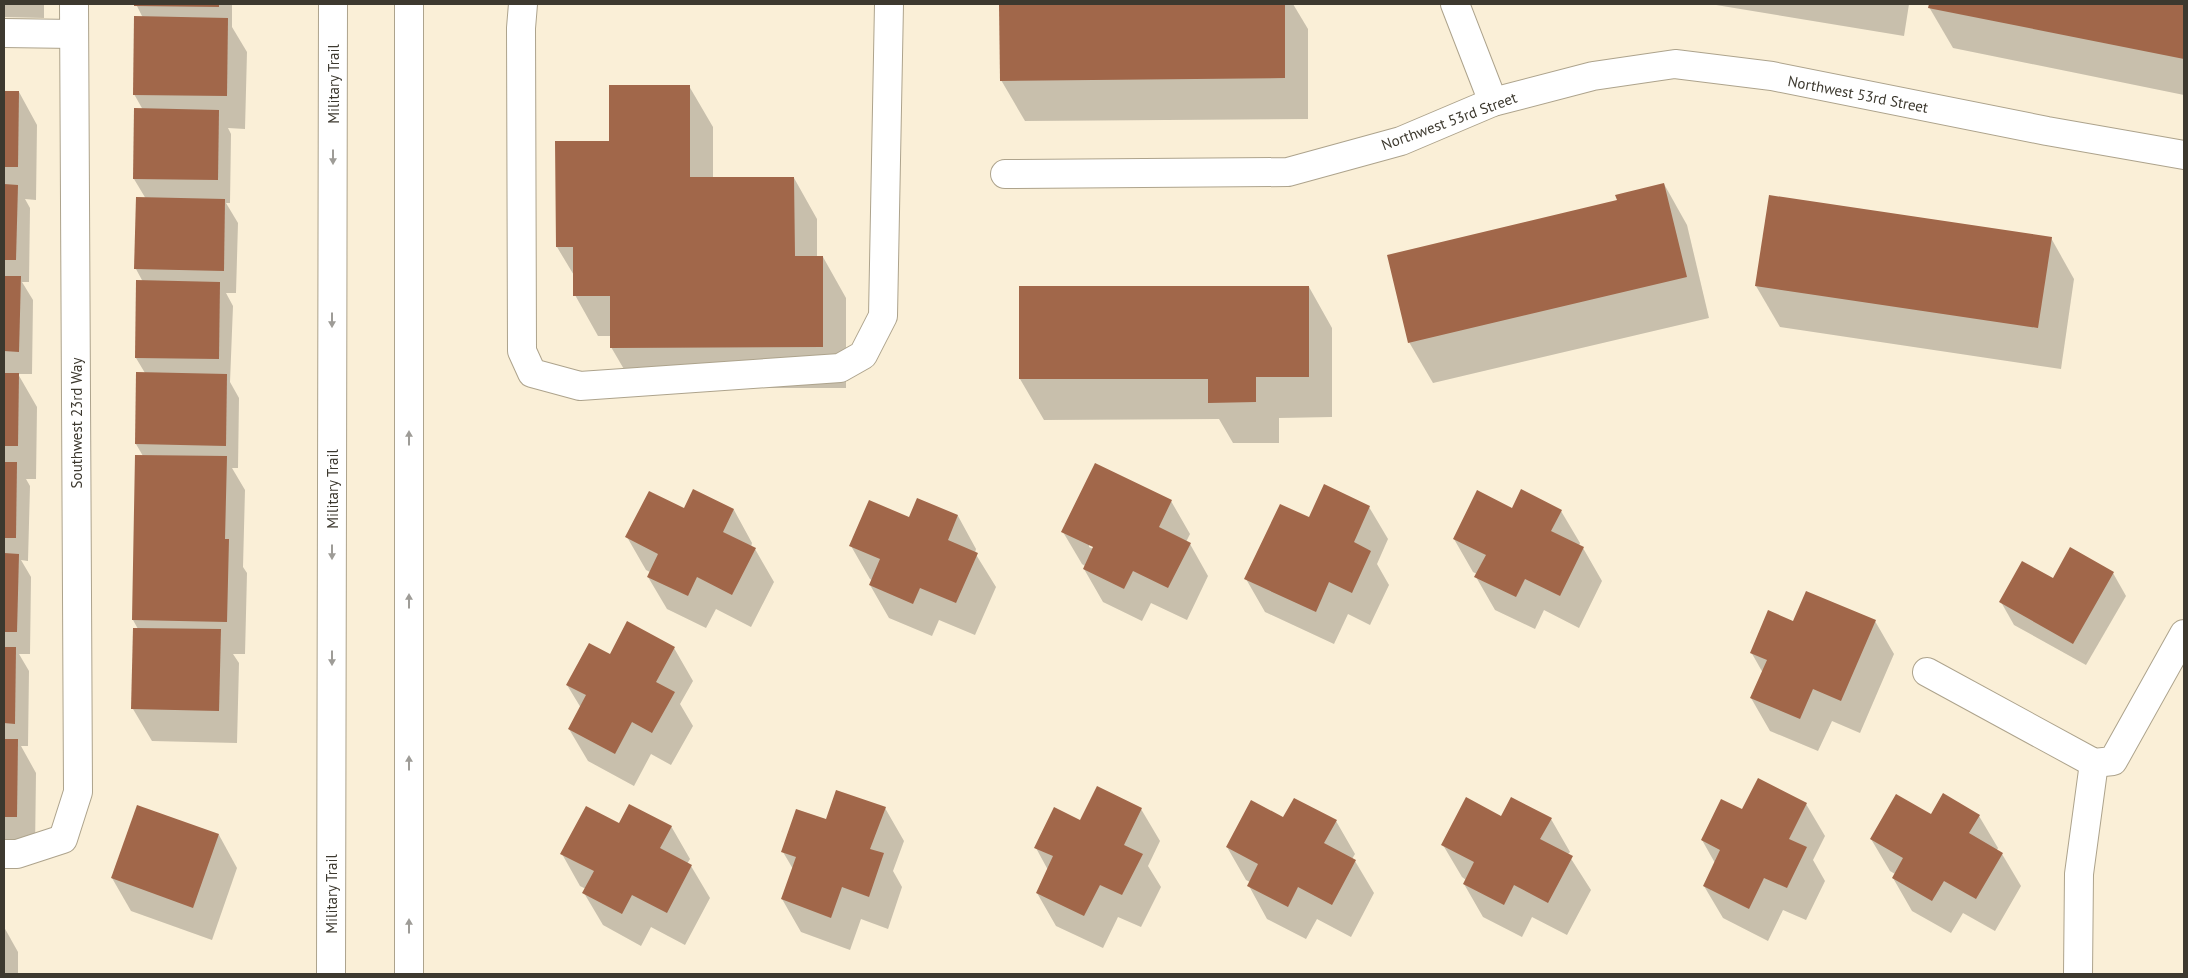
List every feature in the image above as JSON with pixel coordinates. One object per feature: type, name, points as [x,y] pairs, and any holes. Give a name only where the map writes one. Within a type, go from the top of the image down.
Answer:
[{"type":"street","name":"Southwest 23rd Way","points":[[4,854],[17,854],[63,839],[78,792],[74,4]]},
{"type":"street","name":"Military Trail","points":[[331,974],[333,4]]},
{"type":"street","points":[[409,4],[409,974]]},
{"type":"street","points":[[524,4],[521,28],[522,351],[532,373],[580,386],[840,368],[863,355],[883,316],[889,4]]},
{"type":"street","points":[[1455,4],[1493,102]]},
{"type":"street","points":[[4,33],[74,34]]},
{"type":"street","name":"Northwest 53rd Street","points":[[1004,174],[1288,172],[1401,141],[1493,102],[1593,76],[1675,64],[1772,76],[2047,131],[2184,155]]},
{"type":"street","points":[[1928,672],[2094,763],[2113,761],[2184,634]]},
{"type":"street","points":[[2078,974],[2079,874],[2094,763]]},
{"type":"building","points":[[134,4],[219,4],[219,7],[134,6]]},
{"type":"building","points":[[999,4],[1285,4],[1285,78],[1000,81]]},
{"type":"building","points":[[1929,4],[2184,4],[2184,59],[1928,8]]},
{"type":"building","points":[[134,16],[228,18],[227,96],[133,95]]},
{"type":"building","points":[[609,85],[690,85],[690,177],[794,177],[795,256],[823,256],[823,347],[610,348],[610,296],[573,296],[573,247],[556,247],[555,141],[609,141]]},
{"type":"building","points":[[4,91],[19,91],[18,167],[4,167]]},
{"type":"building","points":[[134,108],[219,110],[218,180],[133,179]]},
{"type":"building","points":[[1664,183],[1687,277],[1408,343],[1387,255],[1617,200],[1615,195]]},
{"type":"building","points":[[4,184],[18,185],[16,260],[4,260]]},
{"type":"building","points":[[1769,195],[2052,237],[2038,328],[1755,286]]},
{"type":"building","points":[[136,197],[225,199],[224,271],[134,269]]},
{"type":"building","points":[[4,276],[21,276],[19,352],[4,351]]},
{"type":"building","points":[[136,280],[220,282],[219,359],[135,358]]},
{"type":"building","points":[[1019,286],[1309,286],[1309,377],[1256,377],[1256,402],[1208,403],[1208,379],[1019,379]]},
{"type":"building","points":[[136,372],[227,374],[226,446],[135,444]]},
{"type":"building","points":[[4,373],[19,373],[18,446],[4,446]]},
{"type":"building","points":[[135,455],[227,456],[225,539],[229,539],[227,622],[132,620]]},
{"type":"building","points":[[4,462],[17,462],[16,538],[4,538]]},
{"type":"building","points":[[1095,463],[1172,500],[1159,527],[1191,543],[1168,588],[1133,571],[1124,589],[1083,569],[1093,547],[1061,532]]},
{"type":"building","points":[[1324,484],[1370,506],[1354,542],[1371,551],[1352,593],[1329,582],[1316,612],[1244,579],[1280,504],[1309,517]]},
{"type":"building","points":[[693,489],[734,509],[723,532],[756,548],[732,595],[697,577],[688,596],[647,577],[658,554],[625,537],[649,491],[684,508]]},
{"type":"building","points":[[1521,489],[1562,510],[1551,531],[1584,547],[1560,596],[1525,579],[1516,597],[1474,577],[1486,555],[1453,539],[1477,490],[1512,508]]},
{"type":"building","points":[[917,498],[958,515],[948,540],[978,553],[956,603],[920,588],[913,604],[869,585],[880,559],[849,546],[869,500],[909,517]]},
{"type":"building","points":[[2070,547],[2114,572],[2073,644],[1999,602],[2022,561],[2053,578]]},
{"type":"building","points":[[4,553],[19,554],[17,632],[4,632]]},
{"type":"building","points":[[1806,591],[1876,620],[1841,701],[1813,689],[1800,719],[1750,698],[1767,660],[1750,653],[1768,610],[1793,621]]},
{"type":"building","points":[[627,621],[675,647],[656,682],[675,692],[652,733],[632,722],[615,754],[568,729],[586,695],[566,685],[589,643],[610,654]]},
{"type":"building","points":[[133,628],[221,629],[219,711],[131,709]]},
{"type":"building","points":[[4,647],[16,647],[15,724],[4,723]]},
{"type":"building","points":[[4,739],[18,739],[17,817],[4,817]]},
{"type":"building","points":[[1758,778],[1807,803],[1789,839],[1807,847],[1787,888],[1764,878],[1749,909],[1703,886],[1720,850],[1701,840],[1721,799],[1742,809]]},
{"type":"building","points":[[1097,786],[1142,808],[1124,845],[1143,854],[1122,895],[1100,885],[1084,916],[1036,893],[1053,856],[1034,848],[1054,807],[1080,820]]},
{"type":"building","points":[[836,790],[886,807],[870,849],[884,853],[869,897],[842,887],[831,918],[781,899],[796,857],[781,852],[796,809],[826,819]]},
{"type":"building","points":[[1943,793],[1980,815],[1969,833],[2003,853],[1976,899],[1944,881],[1932,901],[1892,878],[1903,858],[1870,839],[1896,794],[1931,814]]},
{"type":"building","points":[[1466,797],[1501,816],[1511,797],[1552,818],[1540,839],[1573,856],[1548,903],[1514,885],[1504,905],[1463,884],[1474,862],[1441,845]]},
{"type":"building","points":[[1294,798],[1337,820],[1324,843],[1356,860],[1332,905],[1298,887],[1288,907],[1247,886],[1258,864],[1226,847],[1251,800],[1283,817]]},
{"type":"building","points":[[629,804],[672,826],[660,848],[692,865],[667,913],[632,895],[622,914],[582,893],[594,871],[560,854],[586,806],[619,823]]},
{"type":"building","points":[[137,805],[219,834],[193,908],[111,878]]}]
